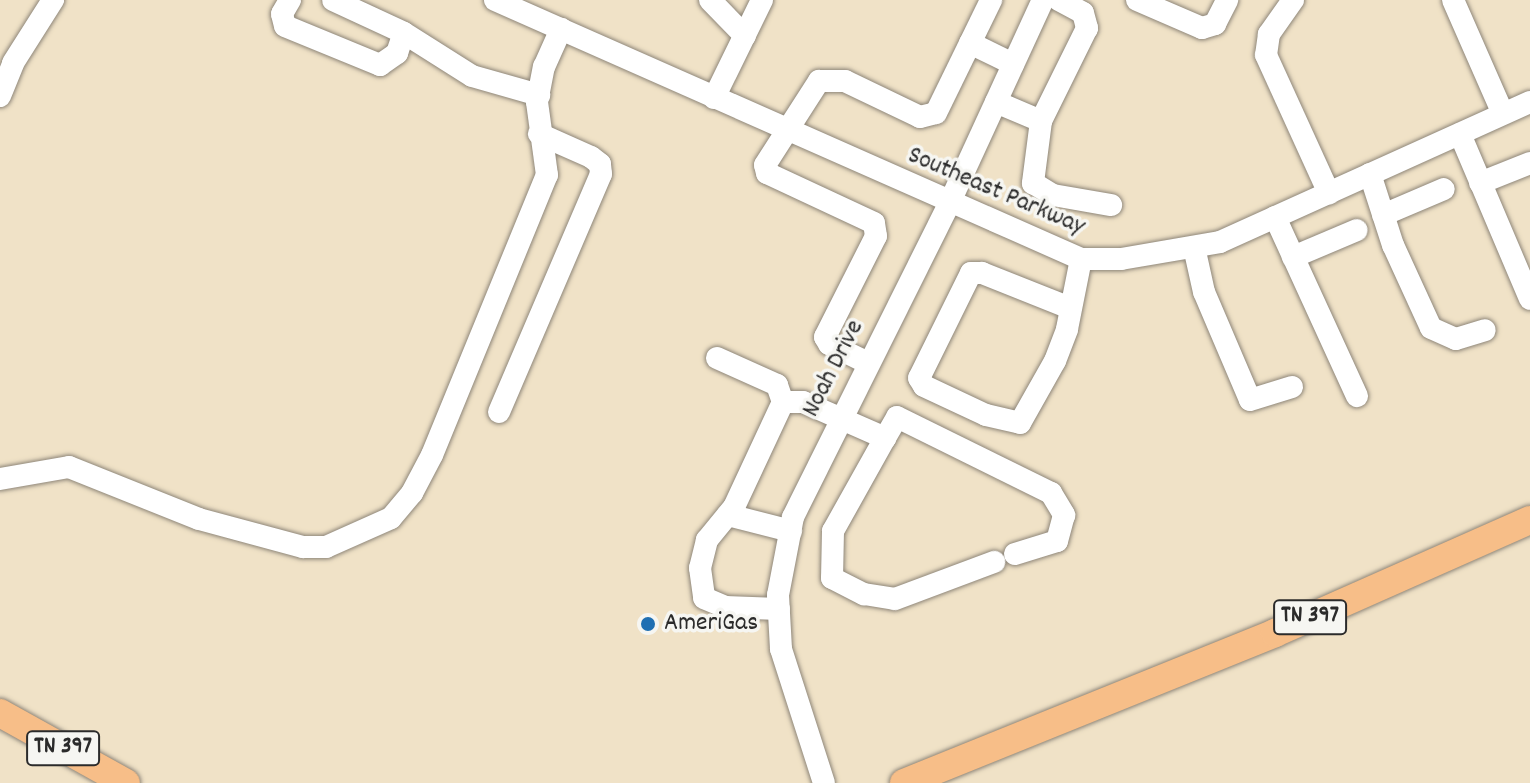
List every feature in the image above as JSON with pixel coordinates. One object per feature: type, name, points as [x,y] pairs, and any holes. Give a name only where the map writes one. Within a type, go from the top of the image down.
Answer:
[{"type":"main road","name":"TN 397","points":[[904,783],[1261,639],[1530,520]]},
{"type":"main road","name":"TN 397","points":[[0,713],[126,783]]},
{"type":"street","points":[[0,96],[13,63],[53,0]]},
{"type":"street","points":[[290,0],[282,14],[285,26],[380,65],[397,53],[404,33]]},
{"type":"street","points":[[333,0],[404,33],[472,76],[539,95]]},
{"type":"street","name":"Southeast Parkway","points":[[495,0],[949,204],[1081,259],[1121,259],[1220,242],[1530,102]]},
{"type":"street","points":[[710,0],[745,36]]},
{"type":"street","points":[[714,98],[762,0]]},
{"type":"street","points":[[868,363],[829,344],[825,337],[876,236],[874,223],[767,173],[765,165],[819,81],[834,78],[920,117],[936,113],[991,0]]},
{"type":"street","name":"Noah Drive","points":[[824,783],[781,649],[779,609],[791,531],[840,417],[949,204],[1043,0]]},
{"type":"street","points":[[1059,0],[1083,13],[1087,28],[1041,121],[1033,183],[1053,195],[1111,205]]},
{"type":"street","points":[[1137,0],[1202,28],[1215,24],[1227,0]]},
{"type":"street","points":[[1293,0],[1269,34],[1266,55],[1329,193]]},
{"type":"street","points":[[1453,0],[1503,114]]},
{"type":"street","points":[[0,479],[69,467],[199,519],[303,547],[326,547],[391,518],[412,493],[432,455],[547,175],[539,134],[539,95],[561,29]]},
{"type":"street","points":[[970,43],[1013,64]]},
{"type":"street","points":[[996,102],[1041,121]]},
{"type":"street","points":[[499,412],[601,174],[600,164],[591,157],[539,134]]},
{"type":"street","points":[[1460,134],[1530,299]]},
{"type":"street","points":[[1480,183],[1530,163]]},
{"type":"street","points":[[1370,174],[1383,215],[1431,328],[1456,339],[1485,330]]},
{"type":"street","points":[[1383,215],[1444,189]]},
{"type":"street","points":[[1275,217],[1357,396]]},
{"type":"street","points":[[1293,257],[1357,230]]},
{"type":"street","points":[[1194,247],[1204,292],[1250,400],[1292,387]]},
{"type":"street","points":[[1070,308],[971,273],[919,378],[924,386],[986,415],[1020,423],[1055,361],[1070,308],[1081,259]]},
{"type":"street","points":[[717,358],[777,385],[783,402],[728,515],[707,540],[700,568],[704,598],[725,607],[779,609]]},
{"type":"street","points":[[783,402],[803,402],[885,438]]},
{"type":"street","points":[[897,417],[1051,493],[1064,515],[1057,541],[895,599],[864,594],[832,578],[833,531],[885,438],[897,417]]},
{"type":"street","points":[[728,515],[791,531]]},
{"type":"place","name":"AmeriGas","points":[[648,624]]}]
